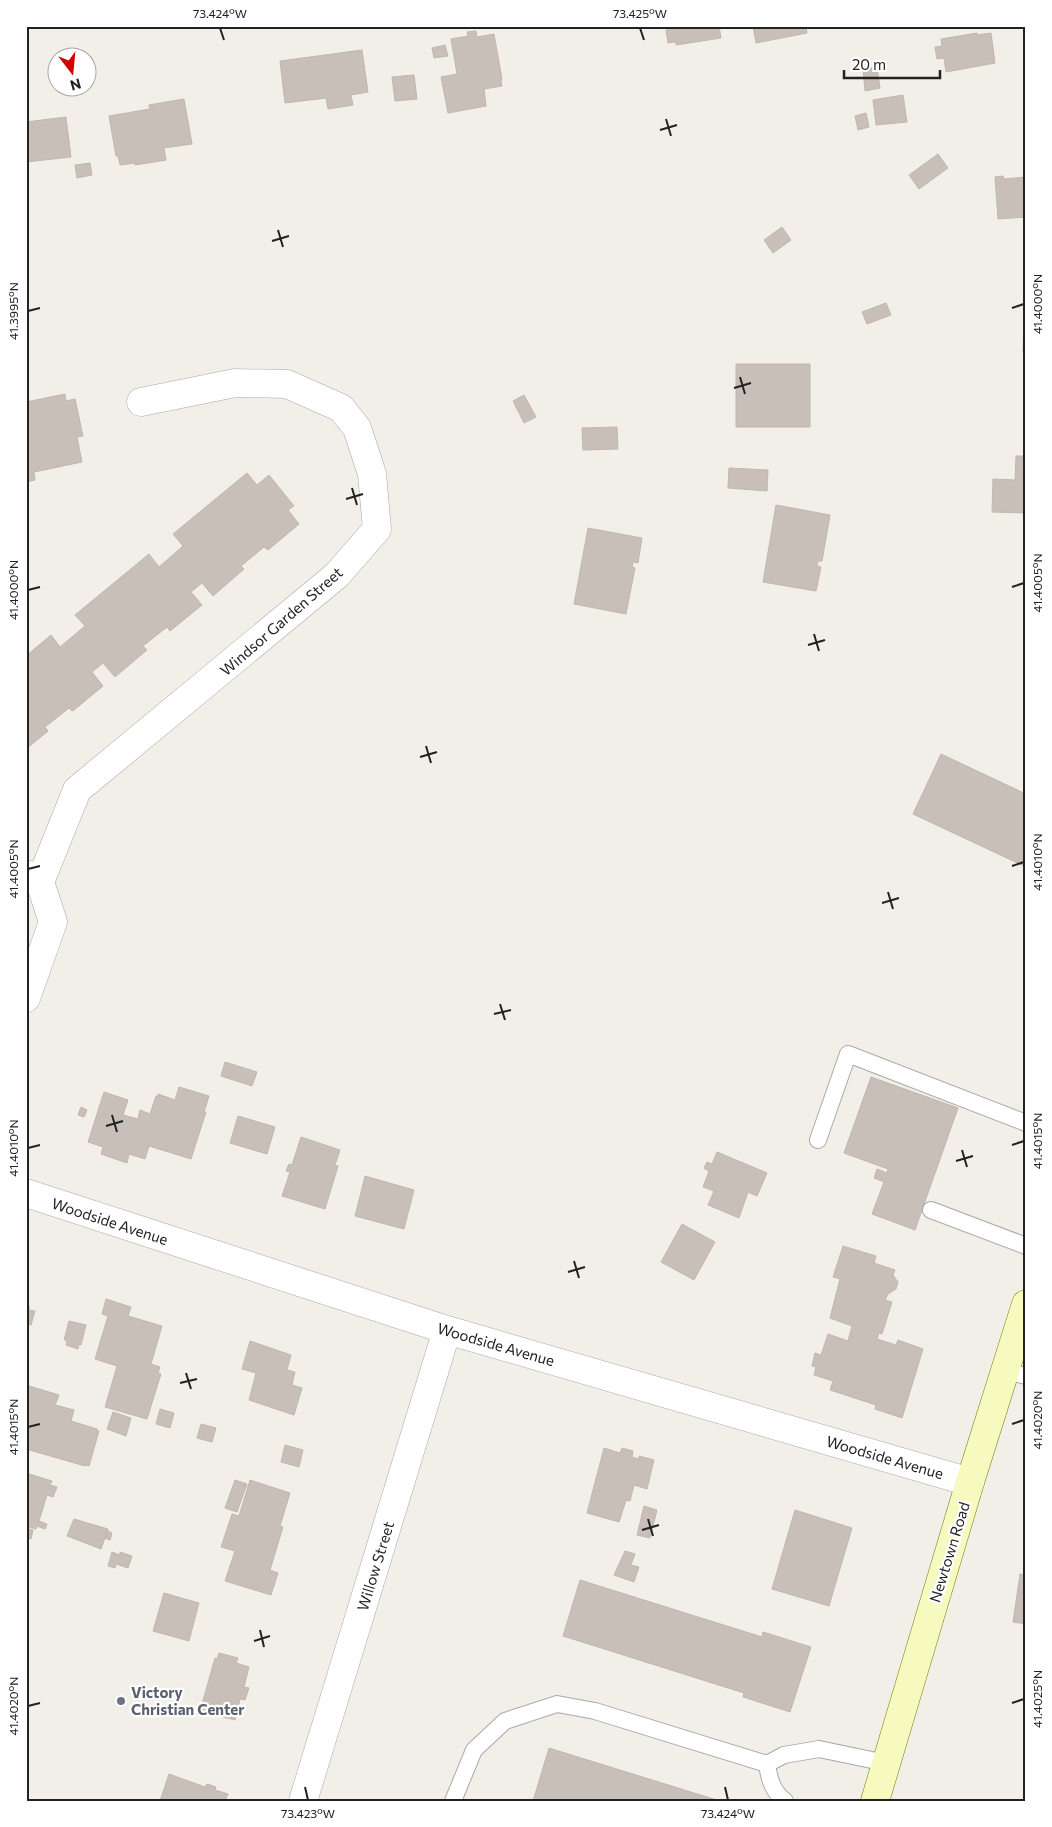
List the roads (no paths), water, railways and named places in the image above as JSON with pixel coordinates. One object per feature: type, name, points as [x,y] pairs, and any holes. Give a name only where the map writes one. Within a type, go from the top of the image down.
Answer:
[{"type":"main road","name":"Newtown Road","points":[[874,1801],[970,1482],[1015,1373],[1026,1304]]},
{"type":"street","name":"Windsor Garden Street","points":[[33,878],[77,790],[337,575],[377,529],[372,474],[357,428],[340,408],[287,384],[235,384],[141,402]]},
{"type":"street","points":[[26,998],[53,922],[33,878]]},
{"type":"street","name":"Woodside Avenue","points":[[26,1193],[447,1330],[970,1482]]},
{"type":"street","name":"Willow Street","points":[[303,1801],[447,1330]]},
{"type":"lane","points":[[818,1140],[848,1054],[1026,1123]]},
{"type":"lane","points":[[931,1210],[1026,1246]]},
{"type":"lane","points":[[454,1801],[474,1750],[505,1721],[557,1704],[595,1711],[767,1764],[784,1755],[819,1749],[886,1763]]},
{"type":"lane","points":[[767,1764],[770,1779],[778,1795],[785,1801]]},
{"type":"place","name":"Victory Christian Center","points":[[121,1701]]}]
